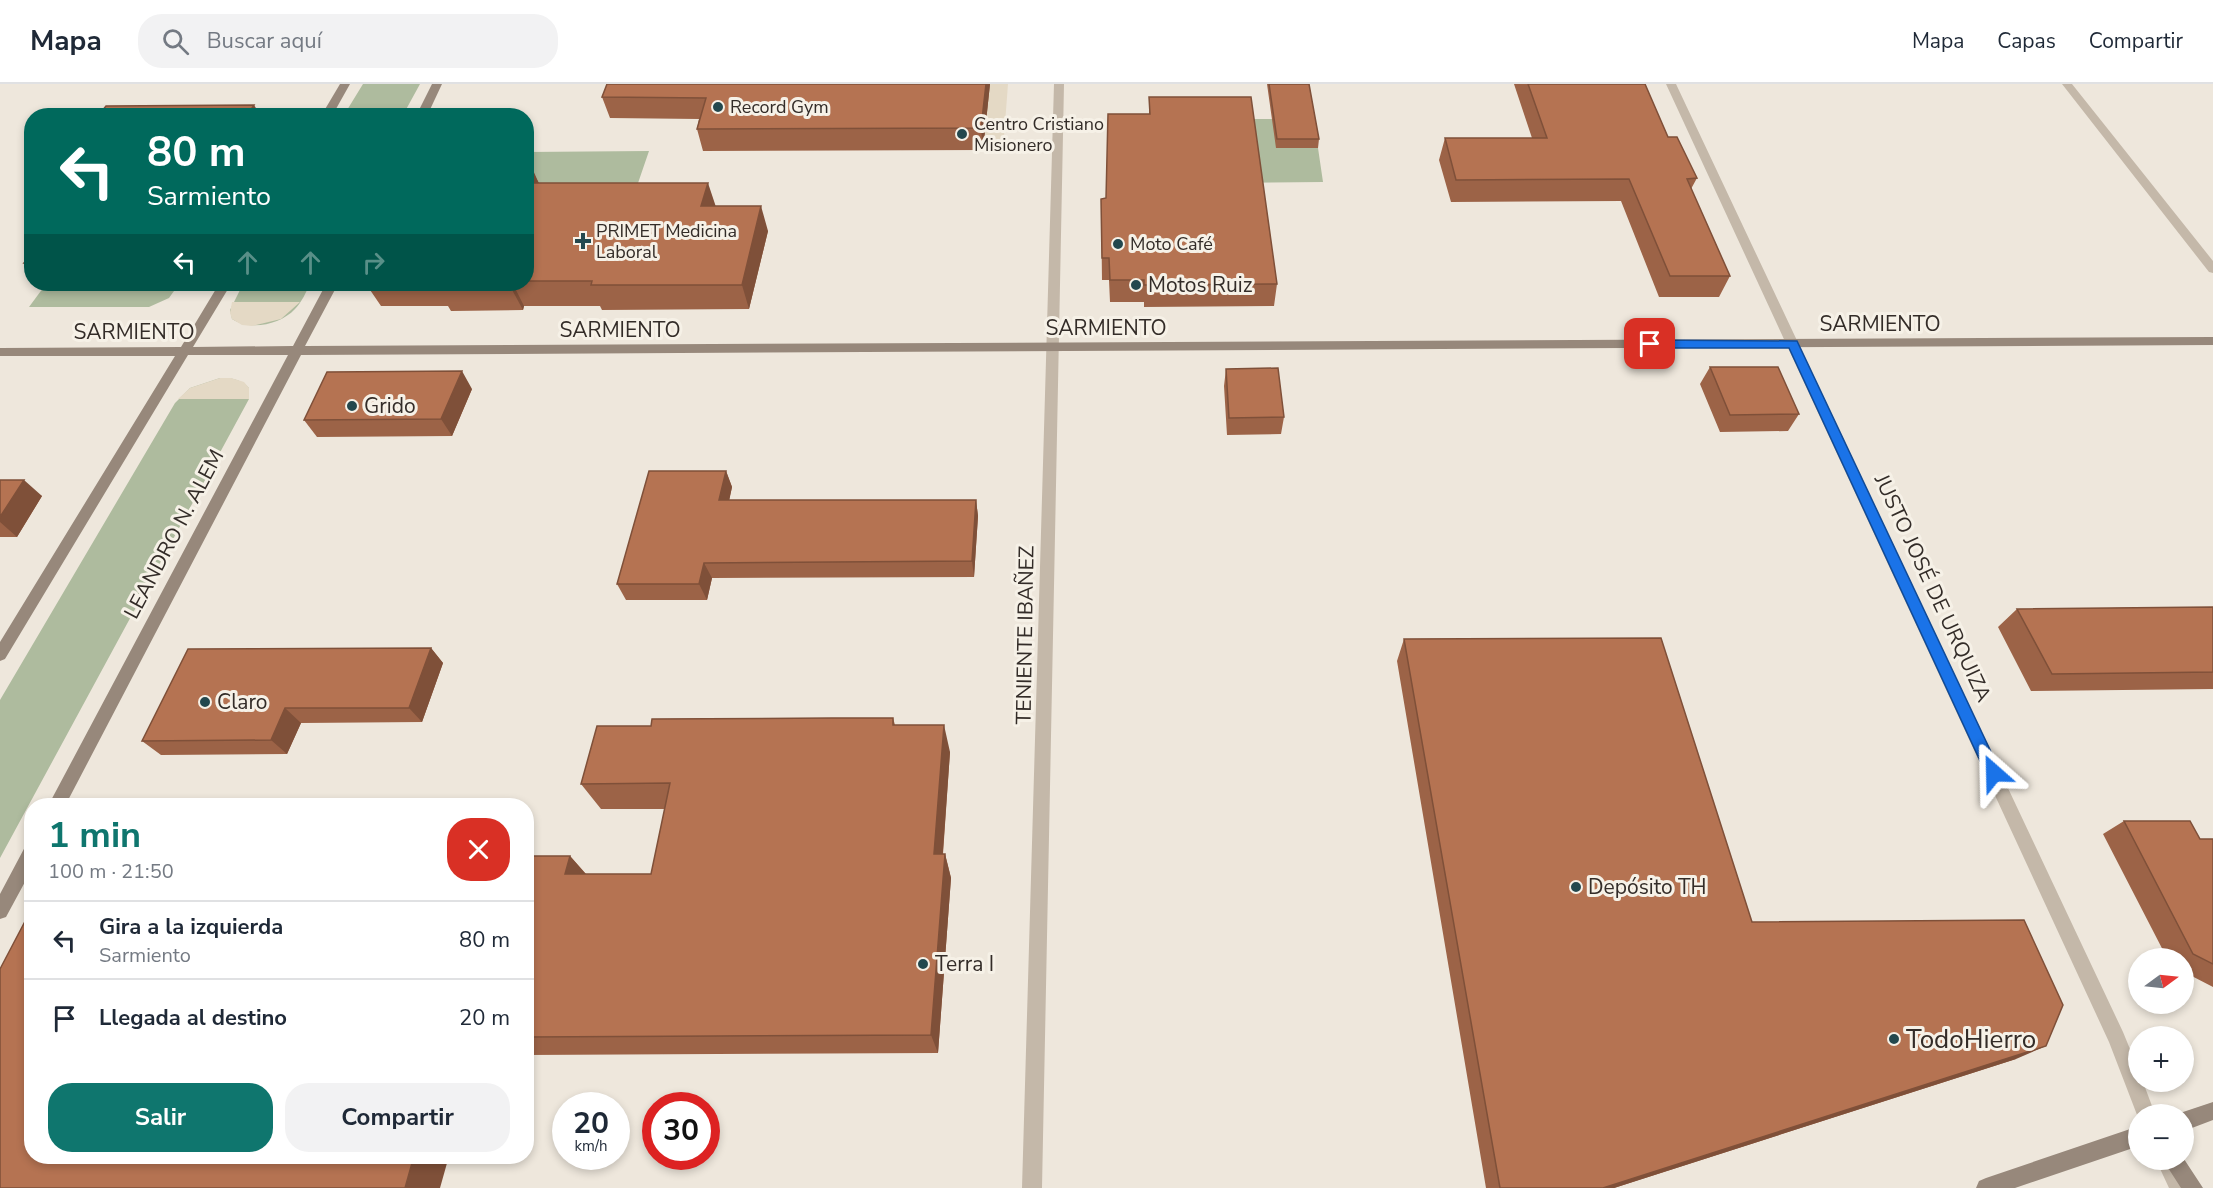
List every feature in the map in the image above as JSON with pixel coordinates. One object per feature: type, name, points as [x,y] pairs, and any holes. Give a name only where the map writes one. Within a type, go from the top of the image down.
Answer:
[{"type":"street","points":[[331,108],[345,84]]},
{"type":"street","points":[[424,108],[437,84]]},
{"type":"street","name":"TENIENTE IBAÑEZ","points":[[1032,1188],[1059,84]]},
{"type":"street","name":"JUSTO JOSÉ DE URQUIZA","points":[[1671,84],[2117,1038],[2142,1104]]},
{"type":"street","points":[[2067,84],[2213,269]]},
{"type":"street","points":[[0,656],[221,291]]},
{"type":"street","name":"LEANDRO N. ALEM","points":[[60,798],[328,291]]},
{"type":"street","name":"SARMIENTO","points":[[0,352],[2213,341]]},
{"type":"street","points":[[0,911],[24,866]]},
{"type":"street","points":[[2194,1118],[2213,1111]]},
{"type":"street","points":[[1986,1188],[2128,1140]]},
{"type":"street","points":[[2171,1170],[2179,1188]]},
{"type":"street","points":[[2180,1170],[2193,1188]]},
{"type":"green space","points":[[363,84],[420,84],[407,108],[348,108]]},
{"type":"green space","points":[[1236,119],[1283,119],[1287,148],[1318,148],[1323,182],[1108,184]]},
{"type":"green space","points":[[649,151],[637,186],[534,186],[534,152]]},
{"type":"green space","points":[[41,291],[174,291],[169,298],[149,307],[29,307]]},
{"type":"green space","points":[[240,291],[306,291],[300,303],[289,315],[265,324],[239,323],[232,319],[230,310]]},
{"type":"green space","points":[[220,378],[232,379],[249,388],[249,399],[33,798],[24,798],[24,814],[0,858],[0,700],[175,403],[190,388]]},
{"type":"shaded area","points":[[989,84],[1008,84],[1003,150],[983,150]]},
{"type":"shaded area","points":[[232,302],[300,302],[281,319],[252,326],[242,325],[232,319],[230,313]]},
{"type":"shaded area","points":[[220,378],[231,378],[244,382],[249,388],[249,399],[178,399],[190,388]]},
{"type":"building","points":[[607,84],[986,84],[981,128],[697,129],[706,98],[602,97]]},
{"type":"building","points":[[1269,84],[1309,84],[1319,139],[1277,139]]},
{"type":"building","points":[[1528,84],[1645,84],[1668,137],[1677,137],[1697,178],[1687,179],[1730,276],[1670,276],[1629,179],[1456,180],[1445,138],[1547,138]]},
{"type":"building","points":[[1149,97],[1251,97],[1277,284],[1144,285],[1144,280],[1110,280],[1109,258],[1102,258],[1101,199],[1106,198],[1108,114],[1150,114]]},
{"type":"building","points":[[254,105],[252,108],[104,108],[106,106]]},
{"type":"building","points":[[534,183],[708,183],[701,206],[761,206],[742,285],[591,285],[592,281],[534,281]]},
{"type":"building","points":[[1710,367],[1778,367],[1799,414],[1730,415]]},
{"type":"building","points":[[1278,368],[1284,417],[1229,418],[1226,369]]},
{"type":"building","points":[[462,371],[441,419],[304,420],[327,372]]},
{"type":"building","points":[[649,471],[726,471],[719,500],[976,500],[972,561],[704,563],[699,584],[617,584]]},
{"type":"building","points":[[0,480],[24,480],[0,517]]},
{"type":"building","points":[[2213,607],[2213,672],[2052,674],[2017,609]]},
{"type":"building","name":"Depósito TH","points":[[1661,638],[1752,922],[2024,920],[2063,1005],[2046,1046],[1603,1188],[1500,1188],[1404,639]]},
{"type":"building","points":[[431,648],[409,708],[285,708],[271,740],[142,741],[188,649]]},
{"type":"building","points":[[893,718],[893,725],[944,725],[934,854],[945,854],[931,1035],[534,1037],[534,856],[570,856],[565,874],[651,874],[670,783],[581,784],[597,726],[651,726],[652,719]]},
{"type":"building","points":[[2124,821],[2190,821],[2200,839],[2213,839],[2213,964],[2194,954],[2194,948],[2190,948]]},
{"type":"building","points":[[24,923],[24,1164],[412,1164],[405,1188],[0,1188],[0,969]]},
{"type":"place","name":"Record Gym","points":[[718,107]]},
{"type":"place","name":"Centro Cristiano Misionero","points":[[962,134]]},
{"type":"place","name":"PRIMET Medicina Laboral","points":[[583,241]]},
{"type":"place","name":"Moto Café","points":[[1118,244]]},
{"type":"place","name":"Motos Ruiz","points":[[1136,285]]},
{"type":"place","name":"Grido","points":[[352,406]]},
{"type":"place","name":"Claro","points":[[205,702]]},
{"type":"place","name":"Depósito TH","points":[[1576,887]]},
{"type":"place","name":"Terra I","points":[[923,964]]},
{"type":"place","name":"TodoHierro","points":[[1894,1039]]},
{"type":"route","points":[[1650,344],[1793,344],[1994,773]]}]
